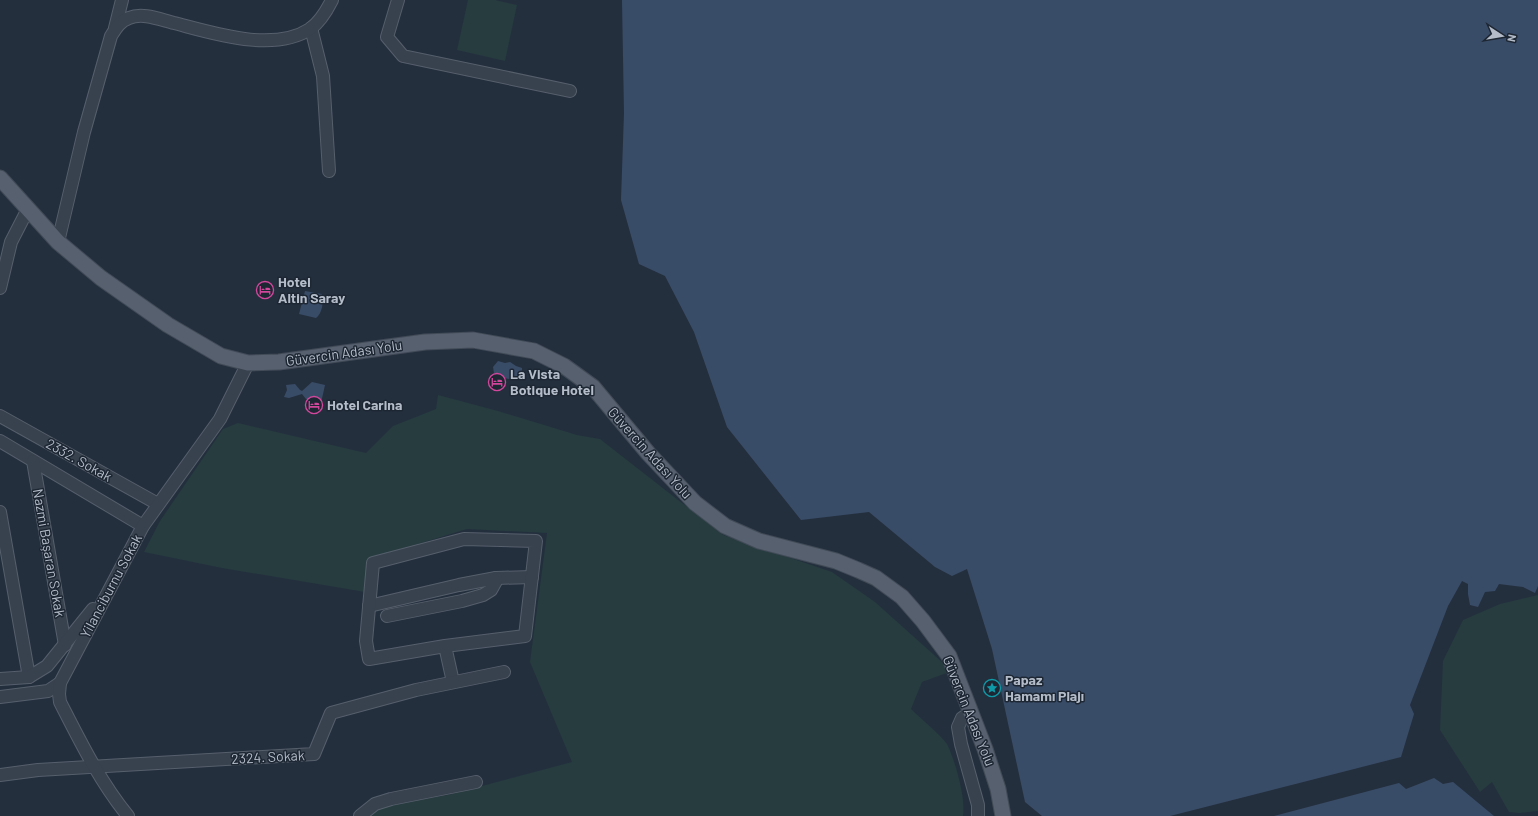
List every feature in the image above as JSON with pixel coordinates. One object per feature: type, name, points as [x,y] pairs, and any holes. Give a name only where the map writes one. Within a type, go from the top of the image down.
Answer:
[{"type":"main road","name":"Güvercin Adası Yolu","points":[[0,178],[58,242],[101,278],[168,325],[221,356],[248,363],[280,362],[425,342],[473,340],[534,351],[558,363],[592,387],[648,454],[690,498],[725,526],[759,541],[836,561],[876,578],[902,597],[923,621],[949,656],[985,749],[998,789],[1003,816]]},
{"type":"street","points":[[58,242],[84,132],[122,0]]},
{"type":"street","points":[[115,28],[117,25],[130,17],[147,16],[237,38],[270,41],[295,36],[311,28],[327,11],[332,0]]},
{"type":"street","points":[[398,0],[387,37],[403,56],[570,91]]},
{"type":"street","points":[[311,28],[323,76],[329,171]]},
{"type":"street","points":[[0,288],[11,242],[28,209]]},
{"type":"street","name":"Yilanciburnu Sokak","points":[[128,816],[118,810],[60,702],[60,683],[143,526],[220,419],[248,363]]},
{"type":"street","name":"2332. Sokak","points":[[0,416],[158,504]]},
{"type":"street","name":"2332. Sokak","points":[[0,442],[143,526]]},
{"type":"street","name":"Nazmi Başaran Sokak","points":[[33,461],[65,645]]},
{"type":"street","points":[[0,512],[29,676]]},
{"type":"street","points":[[464,539],[536,541],[532,577],[524,636],[445,646],[370,659],[366,641],[373,562],[464,539]]},
{"type":"street","points":[[369,606],[496,578],[532,577]]},
{"type":"street","points":[[387,616],[462,601],[483,595],[491,590],[496,578]]},
{"type":"street","points":[[0,679],[29,676],[47,666],[113,583]]},
{"type":"street","points":[[445,646],[453,682]]},
{"type":"street","name":"2324. Sokak","points":[[0,775],[38,770],[94,766],[314,754],[331,713],[416,690],[504,672]]},
{"type":"street","points":[[0,697],[48,691],[60,683]]},
{"type":"street","points":[[971,712],[962,718],[958,727],[961,744],[978,805],[978,816]]},
{"type":"street","points":[[360,816],[375,804],[392,799],[476,782]]},
{"type":"green space","points":[[468,0],[495,0],[517,5],[505,61],[457,50]]},
{"type":"green space","points":[[438,395],[498,411],[577,435],[600,439],[723,535],[832,572],[875,602],[952,671],[922,682],[911,709],[947,744],[959,779],[964,808],[963,816],[367,816],[370,808],[448,795],[572,762],[530,662],[547,533],[467,529],[369,559],[365,592],[222,568],[144,552],[160,521],[223,429],[238,423],[366,453],[393,426],[436,409]]},
{"type":"green space","points":[[1538,595],[1538,811],[1520,813],[1509,812],[1492,782],[1480,792],[1440,730],[1443,661],[1463,620],[1500,604]]},
{"type":"water","points":[[622,0],[1538,0],[1538,586],[1535,593],[1523,587],[1499,584],[1495,591],[1485,592],[1478,607],[1470,605],[1468,584],[1462,581],[1448,606],[1410,705],[1414,714],[1401,757],[1170,816],[1042,816],[1025,802],[992,649],[967,569],[952,576],[935,567],[869,512],[801,520],[727,427],[694,332],[665,276],[639,264],[621,200],[624,113]]},
{"type":"water","points":[[305,291],[322,294],[322,307],[320,314],[316,318],[299,314]]},
{"type":"water","points":[[498,361],[505,363],[510,362],[522,368],[522,376],[519,379],[509,379],[494,373],[493,367]]},
{"type":"water","points":[[312,382],[325,385],[321,403],[306,399],[302,394],[289,398],[284,397],[287,390],[286,385],[295,384],[302,391]]},
{"type":"water","points":[[1434,778],[1443,784],[1453,782],[1494,816],[1274,816],[1399,783],[1406,789]]},
{"type":"place","name":"Hotel Altin Saray","points":[[265,290]]},
{"type":"place","name":"La Vista Botique Hotel","points":[[497,382]]},
{"type":"place","name":"Hotel Carina","points":[[314,405]]},
{"type":"place","name":"Papaz Hamamı Plajı","points":[[992,688]]}]
